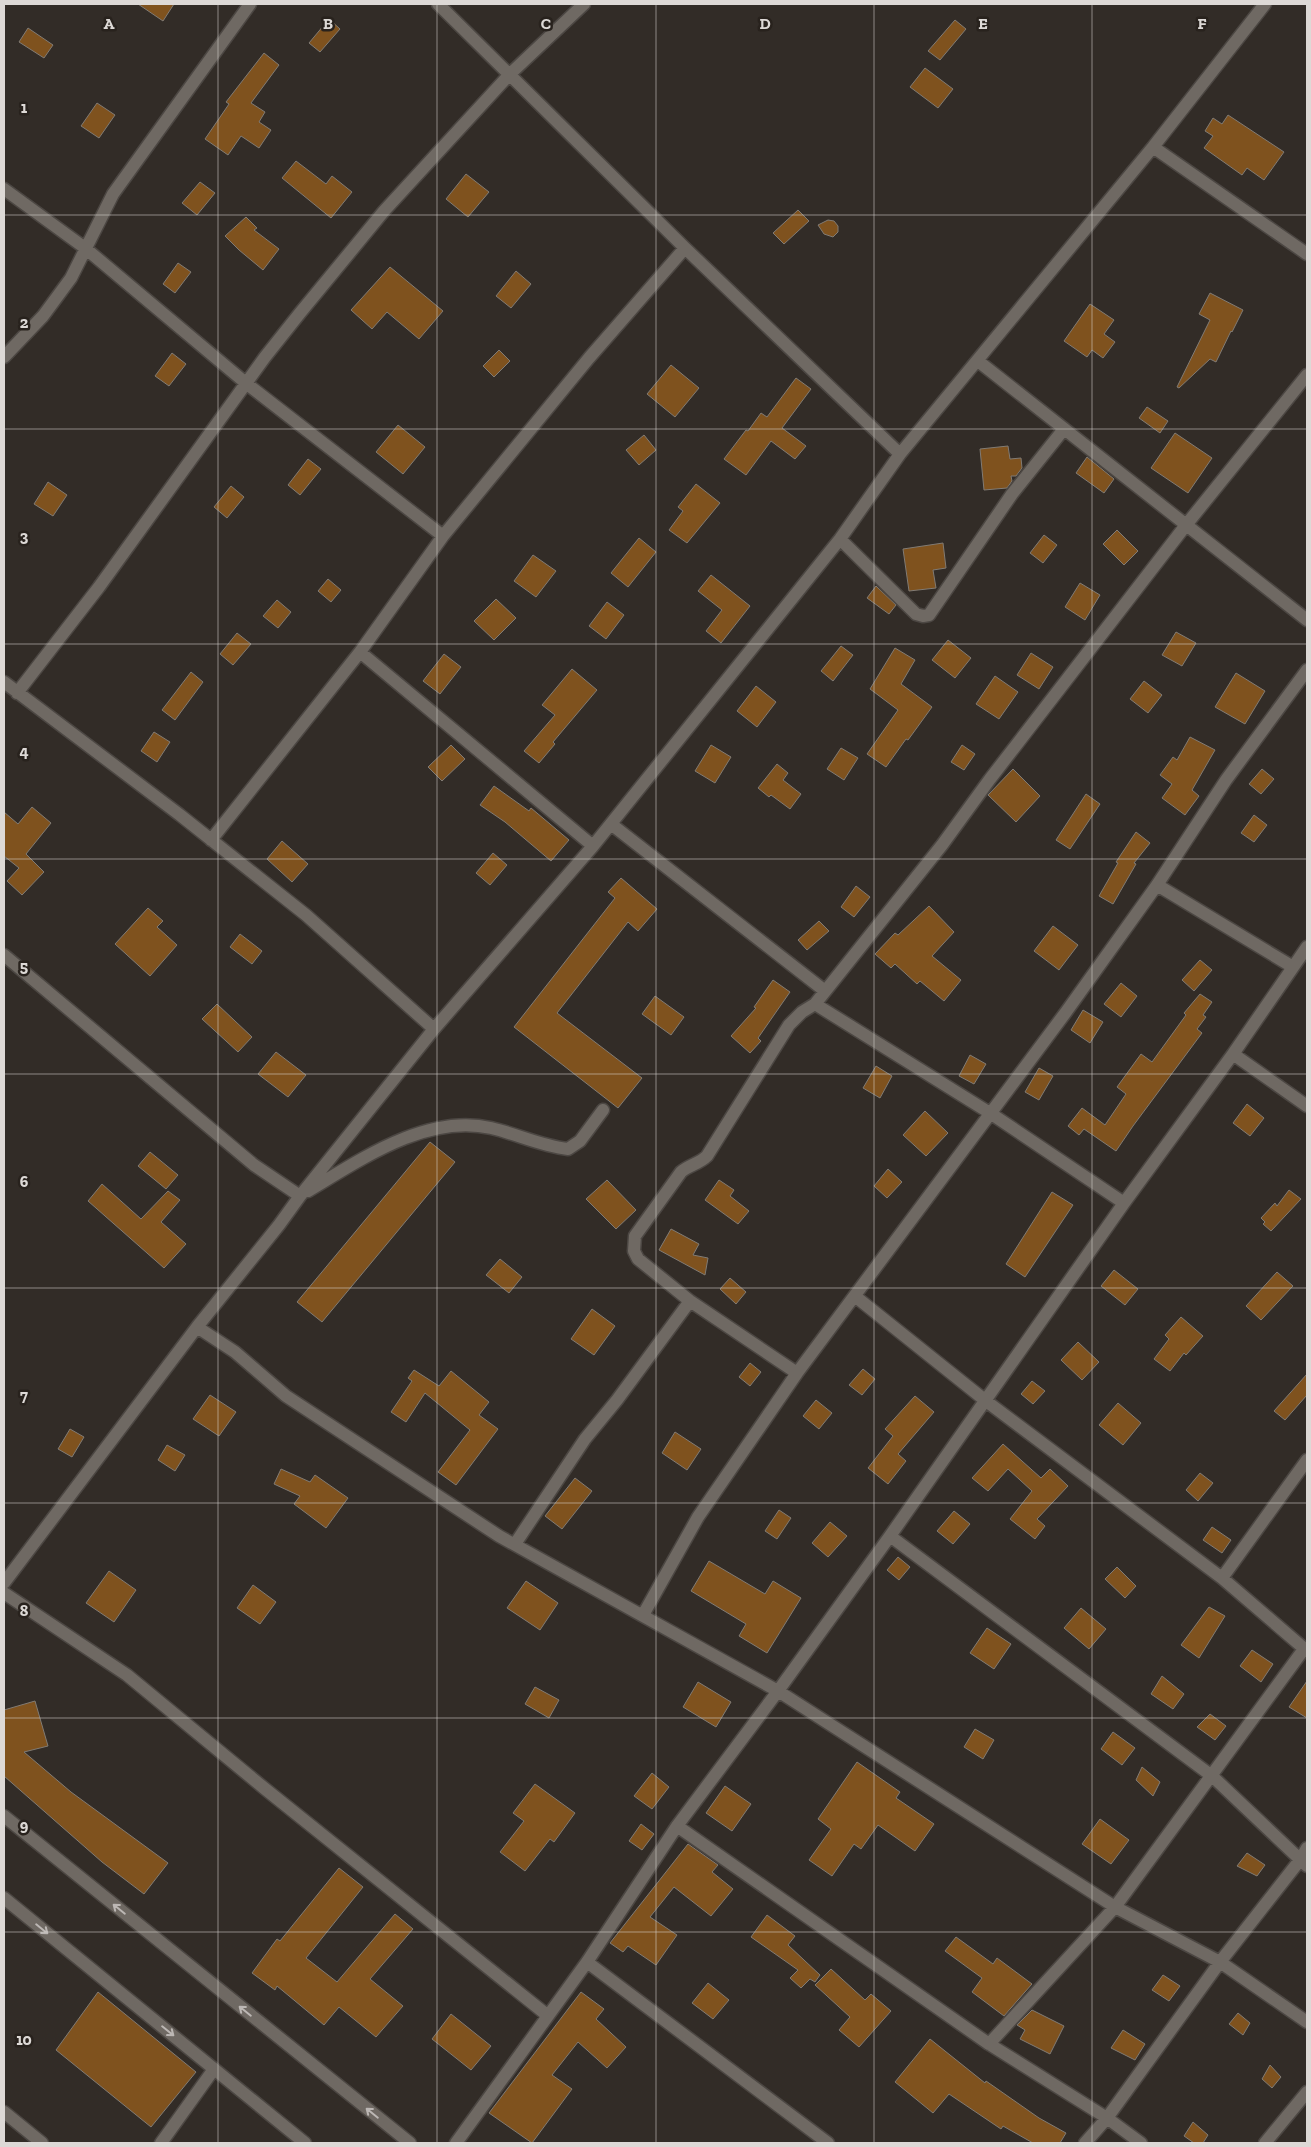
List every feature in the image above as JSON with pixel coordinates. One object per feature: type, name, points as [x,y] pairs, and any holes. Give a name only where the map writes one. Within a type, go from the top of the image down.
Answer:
[{"type":"street","points":[[4,357],[43,316],[71,278],[113,194],[250,4]]},
{"type":"street","points":[[438,4],[685,248],[900,454]]},
{"type":"street","points":[[17,693],[105,579],[294,320],[384,210],[510,74],[584,4]]},
{"type":"street","points":[[4,1583],[197,1327],[274,1232],[300,1196],[434,1029],[611,824],[840,539],[900,454],[1153,147],[1264,4]]},
{"type":"street","points":[[1153,147],[1307,254]]},
{"type":"street","points":[[4,189],[85,248],[247,384],[443,536]]},
{"type":"street","points":[[211,840],[360,652],[443,536],[589,358],[685,248]]},
{"type":"street","points":[[978,360],[1307,620]]},
{"type":"street","points":[[797,1373],[690,1301],[638,1259],[634,1252],[634,1236],[680,1172],[687,1167],[699,1164],[707,1156],[790,1025],[802,1012],[815,1004],[942,845],[990,779],[1186,525],[1307,375]]},
{"type":"street","points":[[840,539],[916,614],[922,616],[929,615],[1012,494],[1064,429]]},
{"type":"street","points":[[360,652],[593,846]]},
{"type":"street","points":[[642,1615],[698,1517],[797,1373],[856,1298],[1066,1012],[1157,884],[1226,780],[1305,677]]},
{"type":"street","points":[[4,682],[306,914],[434,1029]]},
{"type":"street","points":[[611,824],[825,991]]},
{"type":"street","points":[[1157,884],[1294,967]]},
{"type":"street","points":[[456,2143],[587,1962],[677,1826],[890,1536],[1307,947]]},
{"type":"street","points":[[4,954],[254,1165],[300,1196]]},
{"type":"street","points":[[815,1004],[990,1113],[1124,1203]]},
{"type":"street","points":[[1233,1054],[1307,1106]]},
{"type":"street","points":[[300,1196],[382,1147],[424,1133],[458,1125],[490,1128],[535,1143],[568,1149],[580,1141],[603,1110]]},
{"type":"street","points":[[856,1298],[986,1401],[1222,1578],[1306,1650],[1115,1907],[989,2044]]},
{"type":"street","points":[[515,1544],[584,1439],[617,1400],[690,1301]]},
{"type":"street","points":[[197,1327],[235,1352],[286,1396],[515,1544],[778,1691],[1115,1907],[1220,1962],[1307,2022]]},
{"type":"street","points":[[1222,1578],[1307,1460]]},
{"type":"street","points":[[890,1536],[1212,1776],[1304,1863]]},
{"type":"street","points":[[4,1593],[127,1675],[264,1788],[547,2015]]},
{"type":"street","points":[[4,1816],[410,2143]]},
{"type":"street","points":[[677,1826],[989,2044],[1107,2118],[1141,2143]]},
{"type":"street","points":[[1085,2143],[1107,2118],[1220,1962],[1304,1863],[1307,1848]]},
{"type":"street","points":[[4,1898],[305,2143]]},
{"type":"street","points":[[587,1962],[828,2143]]},
{"type":"street","points":[[161,2143],[214,2069]]},
{"type":"street","points":[[1265,2143],[1307,2092]]},
{"type":"street","points":[[4,2112],[42,2143]]},
{"type":"building","points":[[138,4],[174,4],[163,21]]},
{"type":"building","points":[[329,19],[340,29],[320,52],[309,43]]},
{"type":"building","points":[[955,20],[966,29],[940,60],[928,51]]},
{"type":"building","points":[[28,28],[53,45],[44,58],[19,42]]},
{"type":"building","points":[[264,53],[279,65],[251,103],[265,112],[259,122],[271,130],[259,148],[241,136],[228,155],[205,139],[229,104],[226,102]]},
{"type":"building","points":[[925,68],[953,89],[938,108],[910,87]]},
{"type":"building","points":[[97,103],[115,115],[99,138],[81,126]]},
{"type":"building","points":[[1228,115],[1284,152],[1264,180],[1247,168],[1242,175],[1204,148],[1213,136],[1205,131],[1213,118],[1222,124]]},
{"type":"building","points":[[296,161],[326,184],[332,176],[352,192],[331,218],[282,178]]},
{"type":"building","points":[[466,174],[489,192],[468,217],[446,199]]},
{"type":"building","points":[[200,182],[215,193],[197,215],[182,203]]},
{"type":"building","points":[[798,210],[809,221],[784,244],[773,233]]},
{"type":"building","points":[[246,217],[257,228],[254,230],[279,249],[263,270],[225,236]]},
{"type":"building","points":[[828,220],[834,221],[838,226],[838,232],[833,237],[824,234],[818,225]]},
{"type":"building","points":[[178,263],[191,272],[175,293],[163,284]]},
{"type":"building","points":[[390,267],[443,311],[419,339],[387,312],[372,329],[351,310]]},
{"type":"building","points":[[516,271],[531,284],[511,308],[496,296]]},
{"type":"building","points":[[1210,293],[1243,310],[1216,362],[1210,359],[1179,388],[1177,387],[1210,320],[1199,314]]},
{"type":"building","points":[[1090,304],[1114,320],[1104,334],[1115,342],[1103,358],[1092,350],[1087,357],[1064,341]]},
{"type":"building","points":[[499,350],[510,361],[494,377],[483,366]]},
{"type":"building","points":[[172,353],[186,364],[169,386],[155,376]]},
{"type":"building","points":[[671,365],[699,388],[675,417],[647,394]]},
{"type":"building","points":[[796,378],[811,389],[782,428],[806,446],[795,459],[771,441],[746,475],[724,459],[761,413],[767,417]]},
{"type":"building","points":[[1147,407],[1168,421],[1160,433],[1139,418]]},
{"type":"building","points":[[398,425],[425,447],[403,474],[376,452]]},
{"type":"building","points":[[1175,433],[1212,458],[1188,493],[1151,468]]},
{"type":"building","points":[[644,435],[656,450],[639,465],[626,450]]},
{"type":"building","points":[[1008,446],[1010,459],[1021,458],[1022,468],[1016,476],[1011,476],[1012,481],[1007,488],[984,490],[980,449]]},
{"type":"building","points":[[1087,457],[1114,479],[1104,493],[1076,473]]},
{"type":"building","points":[[308,459],[321,469],[300,495],[288,485]]},
{"type":"building","points":[[48,482],[67,495],[53,516],[34,504]]},
{"type":"building","points":[[696,484],[720,503],[687,543],[669,530],[683,511],[678,507]]},
{"type":"building","points":[[231,486],[244,497],[227,518],[214,507]]},
{"type":"building","points":[[1117,530],[1138,551],[1124,565],[1103,544]]},
{"type":"building","points":[[1044,535],[1057,545],[1043,563],[1030,553]]},
{"type":"building","points":[[639,538],[656,552],[628,587],[611,573]]},
{"type":"building","points":[[943,543],[946,568],[933,570],[936,588],[909,591],[903,549]]},
{"type":"building","points":[[533,555],[556,571],[536,597],[514,581]]},
{"type":"building","points":[[711,575],[750,606],[721,643],[706,631],[722,610],[698,591]]},
{"type":"building","points":[[328,579],[341,590],[331,602],[318,591]]},
{"type":"building","points":[[1080,583],[1100,595],[1085,620],[1065,607]]},
{"type":"building","points":[[876,586],[896,605],[889,614],[867,598]]},
{"type":"building","points":[[496,599],[516,618],[494,640],[474,621]]},
{"type":"building","points":[[277,600],[291,612],[278,628],[263,616]]},
{"type":"building","points":[[607,602],[624,615],[606,639],[589,626]]},
{"type":"building","points":[[1176,632],[1196,643],[1182,666],[1162,655]]},
{"type":"building","points":[[237,633],[251,644],[233,665],[220,654]]},
{"type":"building","points":[[948,640],[971,658],[955,678],[932,660]]},
{"type":"building","points":[[841,646],[853,655],[833,681],[821,671]]},
{"type":"building","points":[[895,648],[915,660],[901,684],[932,707],[886,767],[867,754],[898,710],[870,689]]},
{"type":"building","points":[[1031,653],[1053,667],[1039,689],[1017,675]]},
{"type":"building","points":[[444,654],[461,667],[440,694],[423,681]]},
{"type":"building","points":[[572,669],[597,690],[553,742],[555,744],[539,763],[524,751],[555,715],[542,705]]},
{"type":"building","points":[[191,672],[203,682],[175,720],[162,710]]},
{"type":"building","points":[[1236,673],[1265,691],[1245,724],[1215,707]]},
{"type":"building","points":[[995,676],[1018,692],[999,719],[976,704]]},
{"type":"building","points":[[1144,681],[1162,695],[1148,713],[1130,699]]},
{"type":"building","points":[[756,686],[776,702],[757,727],[737,711]]},
{"type":"building","points":[[154,732],[170,742],[157,762],[141,751]]},
{"type":"building","points":[[1190,737],[1215,750],[1192,790],[1199,796],[1185,815],[1162,798],[1172,784],[1160,775],[1173,757],[1177,760]]},
{"type":"building","points":[[451,745],[465,759],[442,781],[428,767]]},
{"type":"building","points":[[711,745],[731,757],[715,783],[695,771]]},
{"type":"building","points":[[962,745],[975,754],[964,770],[951,762]]},
{"type":"building","points":[[841,748],[858,758],[844,780],[827,769]]},
{"type":"building","points":[[777,764],[788,773],[783,780],[801,794],[790,809],[758,788]]},
{"type":"building","points":[[1013,769],[1040,796],[1016,822],[988,795]]},
{"type":"building","points":[[1262,769],[1274,779],[1261,794],[1249,784]]},
{"type":"building","points":[[494,786],[529,811],[531,808],[569,840],[551,861],[505,822],[480,805]]},
{"type":"building","points":[[1086,794],[1100,804],[1070,849],[1056,840]]},
{"type":"building","points":[[32,807],[51,823],[26,854],[44,872],[22,895],[7,881],[19,868],[4,856],[4,812],[18,824]]},
{"type":"building","points":[[1254,815],[1267,825],[1254,842],[1241,833]]},
{"type":"building","points":[[1136,832],[1150,843],[1134,863],[1136,864],[1113,904],[1099,896],[1118,863],[1116,862]]},
{"type":"building","points":[[282,841],[308,864],[292,882],[267,859]]},
{"type":"building","points":[[493,853],[507,865],[490,885],[476,873]]},
{"type":"building","points":[[621,878],[657,909],[638,931],[628,922],[557,1013],[642,1078],[618,1108],[514,1027],[615,898],[608,892]]},
{"type":"building","points":[[856,886],[870,897],[854,917],[841,907]]},
{"type":"building","points":[[929,906],[954,932],[932,956],[961,980],[944,1001],[920,981],[917,984],[895,964],[891,968],[875,954],[895,933],[898,935]]},
{"type":"building","points":[[148,908],[163,921],[157,927],[177,945],[150,976],[115,944]]},
{"type":"building","points":[[819,921],[829,931],[807,950],[798,940]]},
{"type":"building","points":[[1053,926],[1078,945],[1059,970],[1034,951]]},
{"type":"building","points":[[240,934],[262,951],[252,964],[230,947]]},
{"type":"building","points":[[1200,960],[1212,970],[1194,991],[1182,980]]},
{"type":"building","points":[[773,980],[790,992],[758,1038],[761,1041],[750,1053],[731,1036],[756,1008],[754,1007]]},
{"type":"building","points":[[1121,983],[1137,996],[1121,1017],[1104,1004]]},
{"type":"building","points":[[1200,994],[1212,1002],[1203,1015],[1206,1017],[1197,1029],[1202,1033],[1116,1151],[1084,1129],[1079,1135],[1068,1126],[1082,1108],[1105,1125],[1126,1094],[1117,1087],[1141,1054],[1152,1062],[1186,1015],[1184,1013]]},
{"type":"building","points":[[655,996],[684,1017],[671,1035],[642,1014]]},
{"type":"building","points":[[217,1004],[252,1037],[238,1052],[202,1019]]},
{"type":"building","points":[[1083,1010],[1103,1022],[1090,1043],[1071,1030]]},
{"type":"building","points":[[276,1052],[306,1075],[288,1097],[258,1074]]},
{"type":"building","points":[[970,1055],[986,1064],[974,1084],[959,1076]]},
{"type":"building","points":[[876,1066],[892,1076],[880,1098],[863,1088]]},
{"type":"building","points":[[1039,1068],[1053,1076],[1039,1100],[1025,1092]]},
{"type":"building","points":[[1247,1104],[1264,1118],[1250,1136],[1233,1123]]},
{"type":"building","points":[[925,1111],[948,1133],[926,1156],[903,1135]]},
{"type":"building","points":[[430,1142],[455,1162],[322,1322],[297,1302]]},
{"type":"building","points":[[150,1152],[178,1175],[166,1189],[138,1166]]},
{"type":"building","points":[[888,1169],[902,1182],[887,1198],[874,1186]]},
{"type":"building","points":[[607,1180],[636,1210],[616,1229],[586,1199]]},
{"type":"building","points":[[719,1180],[734,1190],[730,1196],[749,1211],[738,1224],[705,1200]]},
{"type":"building","points":[[102,1184],[141,1219],[168,1191],[180,1200],[161,1222],[186,1244],[164,1268],[88,1201]]},
{"type":"building","points":[[1289,1190],[1301,1199],[1271,1231],[1263,1224],[1265,1222],[1261,1218],[1275,1203],[1277,1206]]},
{"type":"building","points":[[1052,1192],[1073,1205],[1025,1277],[1006,1264]]},
{"type":"building","points":[[671,1229],[699,1244],[693,1255],[708,1258],[705,1275],[659,1250]]},
{"type":"building","points":[[500,1259],[522,1277],[509,1293],[486,1275]]},
{"type":"building","points":[[1114,1270],[1138,1289],[1125,1305],[1101,1286]]},
{"type":"building","points":[[1277,1272],[1293,1286],[1261,1320],[1246,1306]]},
{"type":"building","points":[[730,1278],[746,1292],[736,1304],[720,1289]]},
{"type":"building","points":[[592,1309],[615,1326],[594,1355],[571,1339]]},
{"type":"building","points":[[1181,1317],[1203,1336],[1186,1355],[1184,1353],[1170,1371],[1154,1359],[1169,1339],[1165,1335]]},
{"type":"building","points":[[1078,1342],[1099,1362],[1082,1380],[1061,1360]]},
{"type":"building","points":[[750,1363],[761,1372],[750,1386],[739,1377]]},
{"type":"building","points":[[863,1369],[875,1379],[862,1395],[849,1385]]},
{"type":"building","points":[[414,1370],[439,1386],[451,1371],[489,1402],[479,1415],[498,1429],[456,1485],[438,1472],[470,1430],[425,1393],[406,1422],[391,1412],[412,1381],[408,1378]]},
{"type":"building","points":[[1307,1374],[1307,1395],[1285,1420],[1274,1411]]},
{"type":"building","points":[[1032,1381],[1045,1391],[1033,1404],[1021,1394]]},
{"type":"building","points":[[210,1395],[236,1412],[219,1436],[193,1419]]},
{"type":"building","points":[[915,1396],[934,1412],[898,1454],[906,1461],[888,1484],[868,1468],[893,1436],[885,1429]]},
{"type":"building","points":[[816,1400],[832,1413],[819,1429],[803,1416]]},
{"type":"building","points":[[1118,1403],[1141,1423],[1123,1445],[1099,1425]]},
{"type":"building","points":[[70,1429],[84,1437],[72,1457],[58,1449]]},
{"type":"building","points":[[675,1432],[701,1449],[687,1470],[662,1453]]},
{"type":"building","points":[[1003,1444],[1041,1478],[1050,1469],[1068,1486],[1037,1519],[1045,1526],[1035,1539],[1010,1519],[1032,1491],[1008,1469],[988,1491],[972,1478]]},
{"type":"building","points":[[167,1445],[185,1455],[175,1471],[158,1460]]},
{"type":"building","points":[[281,1469],[310,1482],[315,1475],[348,1498],[326,1528],[294,1504],[300,1496],[274,1484]]},
{"type":"building","points":[[1200,1473],[1213,1483],[1198,1501],[1186,1490]]},
{"type":"building","points":[[575,1478],[592,1491],[562,1529],[545,1516]]},
{"type":"building","points":[[779,1510],[791,1518],[777,1539],[765,1531]]},
{"type":"building","points":[[954,1511],[970,1524],[953,1544],[937,1531]]},
{"type":"building","points":[[830,1522],[847,1536],[828,1557],[812,1543]]},
{"type":"building","points":[[1212,1527],[1231,1540],[1222,1553],[1203,1540]]},
{"type":"building","points":[[898,1557],[910,1567],[899,1580],[887,1570]]},
{"type":"building","points":[[709,1561],[765,1594],[773,1581],[801,1598],[767,1653],[739,1636],[746,1624],[691,1591]]},
{"type":"building","points":[[1117,1567],[1136,1586],[1125,1598],[1105,1579]]},
{"type":"building","points":[[109,1571],[136,1590],[114,1622],[86,1603]]},
{"type":"building","points":[[526,1581],[558,1603],[540,1630],[507,1608]]},
{"type":"building","points":[[253,1585],[276,1602],[260,1624],[237,1608]]},
{"type":"building","points":[[1209,1607],[1225,1616],[1199,1658],[1181,1645]]},
{"type":"building","points":[[1081,1608],[1106,1629],[1089,1649],[1064,1628]]},
{"type":"building","points":[[987,1628],[1011,1644],[994,1669],[970,1653]]},
{"type":"building","points":[[1252,1650],[1273,1664],[1261,1682],[1240,1666]]},
{"type":"building","points":[[1162,1676],[1184,1694],[1173,1709],[1151,1694]]},
{"type":"building","points":[[1307,1681],[1307,1718],[1289,1707]]},
{"type":"building","points":[[698,1682],[731,1702],[716,1727],[683,1707]]},
{"type":"building","points":[[535,1687],[559,1700],[549,1718],[525,1704]]},
{"type":"building","points":[[35,1701],[48,1746],[24,1752],[71,1792],[168,1863],[144,1894],[102,1862],[4,1776],[4,1710]]},
{"type":"building","points":[[1210,1714],[1226,1726],[1215,1740],[1197,1727]]},
{"type":"building","points":[[975,1729],[994,1740],[983,1759],[964,1747]]},
{"type":"building","points":[[1113,1732],[1135,1748],[1122,1765],[1101,1749]]},
{"type":"building","points":[[857,1762],[900,1792],[896,1798],[934,1824],[915,1851],[878,1825],[861,1849],[854,1844],[832,1876],[809,1860],[831,1829],[818,1819]]},
{"type":"building","points":[[1142,1767],[1160,1782],[1153,1796],[1136,1780]]},
{"type":"building","points":[[652,1773],[669,1787],[652,1809],[634,1796]]},
{"type":"building","points":[[535,1784],[575,1813],[554,1842],[550,1839],[525,1871],[500,1852],[524,1821],[513,1813]]},
{"type":"building","points":[[725,1786],[751,1804],[732,1831],[706,1813]]},
{"type":"building","points":[[1100,1819],[1129,1840],[1111,1864],[1082,1844]]},
{"type":"building","points":[[641,1824],[654,1834],[642,1850],[629,1841]]},
{"type":"building","points":[[688,1844],[718,1865],[712,1872],[733,1889],[711,1916],[674,1887],[650,1917],[677,1935],[656,1965],[628,1946],[623,1952],[610,1943]]},
{"type":"building","points":[[1247,1853],[1265,1865],[1257,1876],[1237,1866]]},
{"type":"building","points":[[339,1868],[363,1887],[306,1958],[337,1982],[395,1914],[413,1929],[370,1979],[403,2006],[376,2037],[339,2007],[324,2025],[277,1986],[275,1990],[252,1973],[277,1939],[280,1941]]},
{"type":"building","points":[[767,1915],[795,1936],[788,1945],[820,1975],[815,1982],[810,1979],[801,1988],[790,1978],[798,1970],[751,1937]]},
{"type":"building","points":[[956,1937],[993,1964],[997,1958],[1032,1984],[1004,2016],[972,1992],[982,1978],[945,1951]]},
{"type":"building","points":[[831,1969],[865,2000],[871,1994],[891,2011],[859,2047],[839,2030],[850,2017],[815,1985]]},
{"type":"building","points":[[1163,1975],[1180,1986],[1169,2001],[1152,1990]]},
{"type":"building","points":[[708,1983],[729,2000],[713,2019],[692,2003]]},
{"type":"building","points":[[98,1992],[196,2072],[151,2127],[56,2050]]},
{"type":"building","points":[[581,1992],[604,2009],[596,2019],[626,2047],[607,2068],[578,2042],[552,2075],[572,2089],[532,2143],[489,2113]]},
{"type":"building","points":[[1032,2010],[1064,2026],[1050,2054],[1020,2039],[1025,2030],[1017,2025]]},
{"type":"building","points":[[1238,2013],[1250,2023],[1243,2035],[1229,2024]]},
{"type":"building","points":[[451,2014],[491,2046],[471,2070],[432,2039]]},
{"type":"building","points":[[1123,2030],[1145,2044],[1135,2060],[1111,2048]]},
{"type":"building","points":[[930,2039],[985,2083],[986,2081],[1039,2118],[1066,2133],[1060,2143],[1033,2143],[1003,2126],[1001,2129],[949,2094],[933,2113],[895,2082]]},
{"type":"building","points":[[1270,2065],[1281,2077],[1272,2088],[1262,2079]]},
{"type":"building","points":[[1193,2122],[1208,2135],[1203,2143],[1194,2143],[1184,2136]]}]
